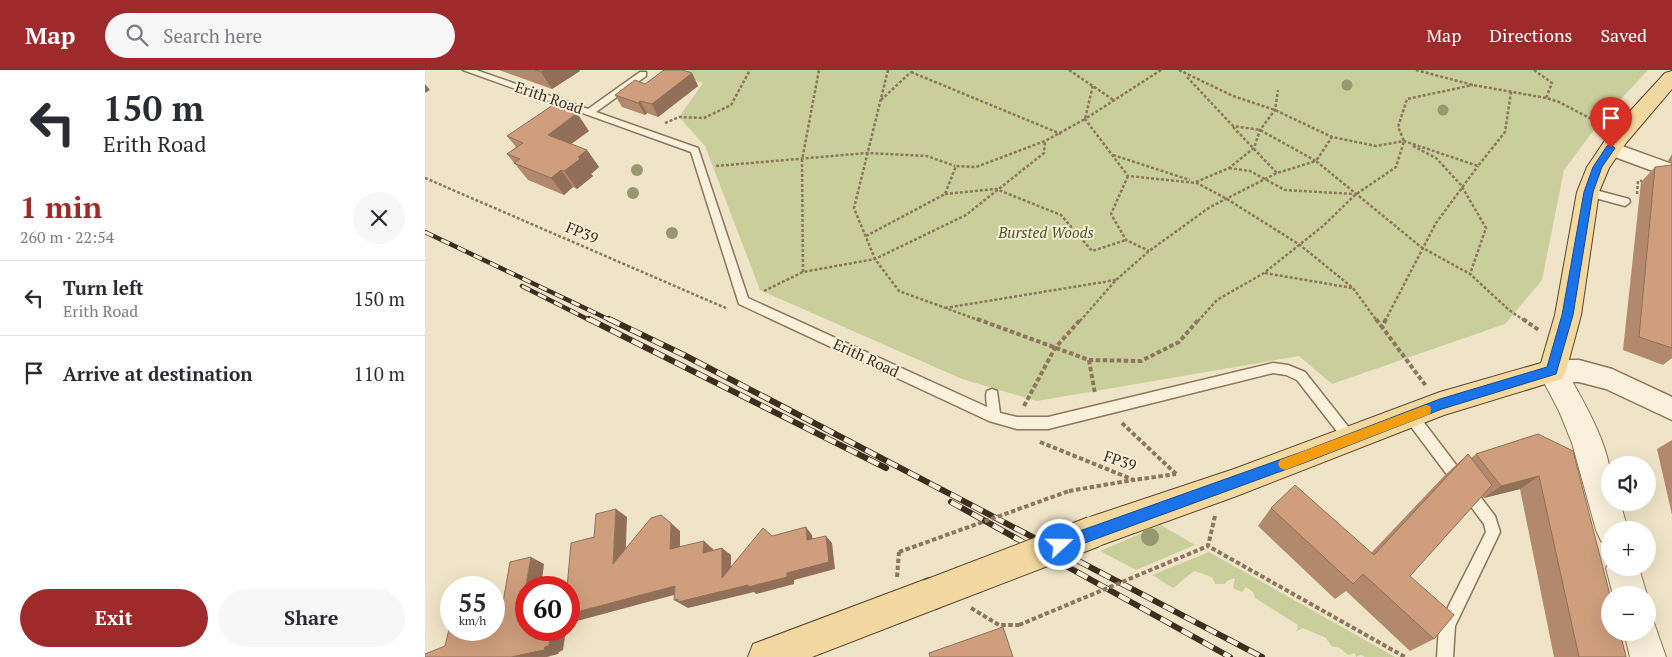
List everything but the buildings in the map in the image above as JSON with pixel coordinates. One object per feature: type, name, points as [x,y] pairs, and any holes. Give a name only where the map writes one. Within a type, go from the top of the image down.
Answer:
[{"type":"main road","points":[[765,657],[1093,532],[1351,439],[1557,358],[1588,192],[1598,167],[1615,143],[1672,77]]},
{"type":"street","points":[[1615,143],[1672,171]]},
{"type":"street","points":[[1557,358],[1579,371],[1612,380],[1672,409]]},
{"type":"street","points":[[1557,358],[1572,407],[1587,443],[1609,521]]},
{"type":"street","points":[[1644,641],[1648,657]]},
{"type":"lane","name":"Erith Road","points":[[467,70],[695,150],[743,302],[994,417],[1017,423],[1048,423],[1273,368],[1288,370],[1301,376],[1351,439]]},
{"type":"lane","points":[[590,112],[643,74]]},
{"type":"lane","points":[[1588,192],[1625,202]]},
{"type":"lane","points":[[992,395],[994,417]]},
{"type":"lane","points":[[1411,416],[1490,521],[1493,532],[1447,625],[1445,657]]},
{"type":"path","points":[[646,132],[679,117],[704,118],[731,105],[749,70]]},
{"type":"path","points":[[803,272],[802,160],[819,70]]},
{"type":"path","points":[[889,70],[854,208],[875,260],[899,291],[1089,360],[1141,361],[1179,342],[1217,300],[1264,273],[1323,226],[1355,194],[1396,167],[1404,141]]},
{"type":"path","points":[[1069,70],[1115,101]]},
{"type":"path","points":[[701,168],[867,153],[927,156],[956,166],[976,167],[1061,134],[1161,70]]},
{"type":"path","points":[[1179,70],[1233,96],[1275,110],[1332,137],[1376,146],[1404,141],[1478,166]]},
{"type":"path","points":[[1416,70],[1473,85],[1559,102],[1599,123],[1601,130],[1615,143]]},
{"type":"path","points":[[1533,70],[1552,83],[1546,98]]},
{"type":"path","points":[[880,100],[912,71],[1061,134]]},
{"type":"path","points":[[1185,74],[1277,173]]},
{"type":"path","points":[[1085,119],[1093,85]]},
{"type":"path","points":[[1470,274],[1486,228],[1461,185],[1435,158],[1404,141],[1398,127],[1407,99],[1473,85]]},
{"type":"path","points":[[1085,119],[1128,176],[1197,183],[1229,168],[1254,148],[1260,130],[1275,110],[1278,90]]},
{"type":"path","points":[[1382,327],[1421,247],[1461,185],[1505,132],[1511,92]]},
{"type":"path","points":[[1233,126],[1260,130],[1316,161],[1421,247],[1470,274],[1557,358]]},
{"type":"path","points":[[1017,423],[1055,348],[1116,280],[1149,251],[1210,207],[1277,173],[1316,161],[1332,137]]},
{"type":"path","points":[[743,302],[803,272],[875,260],[966,216],[1044,152],[1045,141]]},
{"type":"path","points":[[1112,155],[1197,183],[1227,199],[1299,245],[1353,288],[1440,404]]},
{"type":"path","points":[[945,194],[956,166]]},
{"type":"path","points":[[1229,168],[1250,171],[1285,190],[1355,194]]},
{"type":"path","points":[[1128,176],[1111,214],[1126,240],[1149,251]]},
{"type":"path","name":"FP39","points":[[425,178],[730,310],[743,302]]},
{"type":"path","points":[[865,236],[945,194],[996,190],[1061,215],[1093,251],[1126,240]]},
{"type":"path","points":[[1264,273],[1353,288]]},
{"type":"path","points":[[944,308],[1116,280]]},
{"type":"path","name":"FP39","points":[[1038,442],[1134,480],[1185,472]]},
{"type":"path","points":[[899,552],[1069,491],[1134,480]]},
{"type":"path","points":[[936,592],[997,625],[1010,627],[1019,625],[1208,546],[1405,657]]},
{"type":"green space","name":"Bursted Woods","points":[[664,70],[1648,70],[1599,123],[1564,170],[1542,280],[1505,324],[1332,384],[1299,356],[1037,401],[962,379],[760,290],[705,146],[679,117],[703,83]]},
{"type":"green space","points":[[1161,525],[1195,545],[1136,570],[1100,551]]},
{"type":"green space","points":[[1209,552],[1395,657],[1365,657],[1361,655],[1356,657],[1355,653],[1348,655],[1340,648],[1331,646],[1326,638],[1303,628],[1297,631],[1298,625],[1255,598],[1253,592],[1246,587],[1242,592],[1233,588],[1235,578],[1227,581],[1225,584],[1215,584],[1212,577],[1194,571],[1173,588],[1152,575]]},
{"type":"railway","points":[[425,232],[612,321]]},
{"type":"railway","points":[[522,286],[591,321]]},
{"type":"railway","points":[[589,319],[886,468]]},
{"type":"railway","points":[[609,319],[684,355],[1262,657]]},
{"type":"railway","points":[[951,502],[1230,657]]},
{"type":"slow traffic","points":[[1285,464],[1426,410]]},
{"type":"route","points":[[1060,545],[1234,483],[1440,404],[1552,371],[1561,345],[1568,315],[1588,192],[1598,167],[1611,148]]}]
